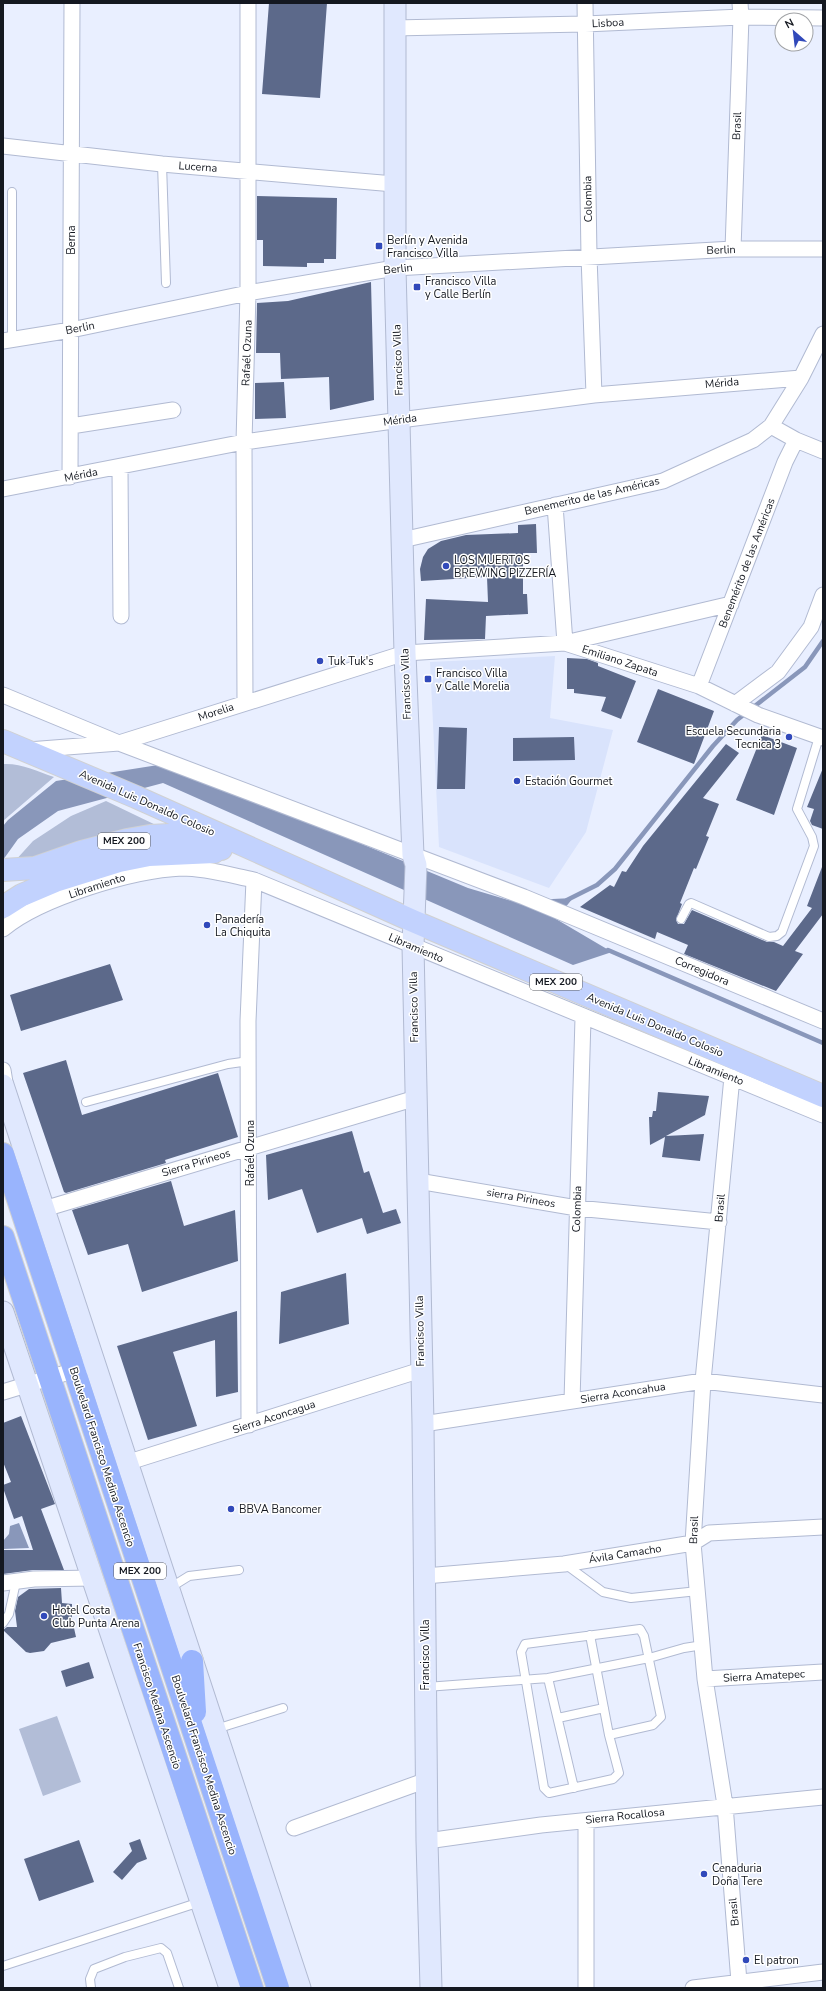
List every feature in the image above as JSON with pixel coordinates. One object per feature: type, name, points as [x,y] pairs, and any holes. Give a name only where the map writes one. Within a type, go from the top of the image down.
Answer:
[{"type":"highway","name":"Boulvelard Francisco Medina Ascencio","points":[[3,1154],[278,1988]]},
{"type":"highway","name":"MEX 200","points":[[3,1237],[49,1377]]},
{"type":"highway","name":"Francisco Medina Ascencio","points":[[49,1377],[252,1988]]},
{"type":"highway","points":[[192,1660],[196,1741]]},
{"type":"main road","name":"Avenida Luis Donaldo Colosio","points":[[3,741],[13,751],[68,768],[290,867],[414,912],[680,1046],[823,1096]]},
{"type":"main road","name":"Avenida Luis Donaldo Colosio","points":[[10,870],[35,868],[81,852],[127,840],[150,836],[170,835],[290,867]]},
{"type":"main road","points":[[3,907],[22,895],[55,881],[119,861],[149,855],[232,851]]},
{"type":"street","name":"Berna","points":[[70,477],[72,3]]},
{"type":"street","name":"Rafaél Ozuna","points":[[245,703],[244,442],[248,294],[248,3]]},
{"type":"street","name":"Francisco Villa","points":[[395,3],[395,268],[405,653],[414,860],[413,946],[423,1424],[427,1841],[431,1988]]},
{"type":"street","name":"Colombia","points":[[585,3],[589,256],[594,395]]},
{"type":"street","name":"Lisboa","points":[[394,28],[585,24],[741,10],[823,18]]},
{"type":"street","name":"Brasil","points":[[733,249],[741,10]]},
{"type":"street","name":"Lucerna","points":[[3,146],[162,164],[394,184]]},
{"type":"street","name":"Berlin","points":[[8,340],[71,330],[248,294],[395,268],[733,249],[823,249]]},
{"type":"street","points":[[823,334],[801,378],[771,426],[796,440],[823,451]]},
{"type":"street","name":"Mérida","points":[[3,489],[244,442],[400,420],[594,395],[801,378]]},
{"type":"street","points":[[71,426],[173,410]]},
{"type":"street","name":"Benemerito de las Américas","points":[[402,540],[663,481],[753,440],[771,426]]},
{"type":"street","name":"Benemérito de las Américas","points":[[699,686],[784,462],[796,440]]},
{"type":"street","points":[[120,467],[121,616]]},
{"type":"street","points":[[554,505],[565,643],[730,604]]},
{"type":"street","points":[[739,706],[778,672],[811,627],[823,595]]},
{"type":"street","name":"Emiliano Zapata","points":[[405,653],[565,643],[699,686],[758,715],[822,734]]},
{"type":"street","name":"Morelia","points":[[13,751],[119,743],[405,653]]},
{"type":"street","name":"Corregidora","points":[[3,695],[119,743],[414,860],[524,897],[823,1021]]},
{"type":"street","name":"Libramiento","points":[[3,929],[25,914],[68,896],[134,874],[184,868],[216,871],[254,880],[583,1018],[680,1046],[732,1077],[823,1115]]},
{"type":"street","name":"Rafaél Ozuna","points":[[249,1426],[250,1147],[248,1021],[254,880]]},
{"type":"street","name":"Colombia","points":[[572,1401],[576,1208],[583,1018]]},
{"type":"street","points":[[3,1070],[5,1091],[126,1463],[300,1988]]},
{"type":"street","name":"Brasil","points":[[732,1077],[703,1381],[693,1543],[705,1679],[725,1805],[739,1982]]},
{"type":"street","name":"Sierra Pirineos","points":[[44,1209],[416,1098]]},
{"type":"street","name":"sierra Pirineos","points":[[418,1181],[576,1208],[719,1222]]},
{"type":"street","points":[[3,1312],[230,1988]]},
{"type":"street","points":[[3,1392],[95,1364]]},
{"type":"street","name":"Sierra Aconcagua","points":[[126,1463],[249,1426],[421,1370]]},
{"type":"street","name":"Sierra Aconcahua","points":[[423,1424],[703,1381],[823,1395]]},
{"type":"street","name":"Ávila Camacho","points":[[425,1576],[564,1564],[693,1543],[709,1533],[823,1527]]},
{"type":"street","points":[[10,1582],[34,1579],[93,1578]]},
{"type":"street","name":"Sierra Amatepec","points":[[705,1679],[823,1672]]},
{"type":"street","points":[[294,1828],[427,1780]]},
{"type":"street","name":"Sierra Rocallosa","points":[[427,1841],[541,1825],[823,1796]]},
{"type":"street","points":[[586,1821],[586,1988]]},
{"type":"street","points":[[693,1988],[823,1972]]},
{"type":"lane","points":[[162,164],[166,283]]},
{"type":"lane","points":[[8,340],[12,192]]},
{"type":"lane","points":[[681,919],[691,903],[769,937],[777,936],[782,932],[814,846],[812,837],[797,809],[822,734]]},
{"type":"lane","points":[[86,1102],[228,1064],[249,1062]]},
{"type":"lane","points":[[564,1564],[603,1592],[624,1597],[631,1598],[698,1591]]},
{"type":"lane","points":[[168,1589],[189,1576],[239,1570]]},
{"type":"lane","points":[[3,1623],[9,1614],[10,1582]]},
{"type":"lane","points":[[590,1635],[609,1735],[619,1772],[613,1779],[574,1788],[549,1793],[544,1788],[525,1681],[521,1652],[524,1644],[590,1635],[640,1629],[644,1636],[661,1717],[653,1725],[609,1735]]},
{"type":"lane","points":[[425,1687],[525,1681],[548,1678],[649,1658],[684,1648],[703,1646]]},
{"type":"lane","points":[[548,1678],[574,1788]]},
{"type":"lane","points":[[215,1729],[283,1708]]},
{"type":"lane","points":[[558,1718],[604,1708]]},
{"type":"lane","points":[[3,1966],[201,1902]]},
{"type":"lane","points":[[91,1988],[90,1980],[94,1969],[125,1957],[161,1948],[167,1953],[179,1988]]},
{"type":"shaded area","name":"Estación Gourmet","points":[[555,656],[550,718],[613,730],[586,832],[549,888],[439,847],[430,662]]},
{"type":"shaded area","points":[[171,763],[215,783],[468,888],[512,901],[573,898],[556,919],[612,952],[573,965],[163,783],[58,811],[18,839],[3,860],[3,826],[8,820],[56,781]]},
{"type":"shaded area","points":[[3,764],[23,766],[54,777],[3,821]]},
{"type":"shaded area","points":[[106,801],[160,827],[88,842],[14,862],[33,841],[71,816]]},
{"type":"shaded area","points":[[19,1523],[29,1548],[3,1549],[3,1541],[9,1534],[10,1526]]},
{"type":"shaded area","points":[[57,1716],[81,1782],[43,1796],[19,1729]]},
{"type":"building","points":[[269,3],[327,3],[320,98],[262,94]]},
{"type":"building","points":[[257,196],[337,198],[336,259],[324,259],[324,263],[307,263],[307,267],[263,266],[263,240],[257,240]]},
{"type":"building","points":[[371,282],[374,400],[330,410],[329,377],[281,379],[280,353],[256,353],[257,303],[288,301]]},
{"type":"building","points":[[284,382],[286,418],[255,419],[255,383]]},
{"type":"building","points":[[536,524],[537,553],[523,553],[523,594],[527,594],[528,614],[486,616],[485,639],[424,640],[426,599],[488,602],[487,577],[421,581],[420,569],[423,557],[428,549],[441,541],[466,535],[518,533],[518,525]]},
{"type":"building","points":[[567,658],[587,659],[598,663],[598,666],[636,681],[621,719],[601,711],[606,697],[574,693],[574,689],[567,689]]},
{"type":"building","points":[[658,689],[714,711],[694,764],[637,742]]},
{"type":"building","points":[[439,727],[467,728],[465,789],[437,789]]},
{"type":"building","points":[[762,735],[797,748],[774,815],[736,800]]},
{"type":"building","points":[[574,737],[575,760],[513,761],[513,738]]},
{"type":"building","points":[[726,744],[739,753],[703,798],[719,804],[706,836],[709,837],[696,869],[694,868],[680,903],[682,904],[676,920],[678,924],[684,924],[692,910],[767,942],[774,942],[783,946],[812,908],[807,906],[823,867],[823,914],[795,951],[803,954],[776,991],[684,954],[688,945],[657,932],[655,939],[580,907],[610,885],[614,887],[622,871],[626,872],[643,846]]},
{"type":"building","points":[[823,768],[823,829],[812,825],[810,821],[814,809],[807,807]]},
{"type":"building","points":[[110,964],[123,1000],[21,1031],[10,995]]},
{"type":"building","points":[[66,1060],[82,1115],[218,1073],[238,1137],[165,1160],[166,1163],[66,1193],[64,1192],[23,1073]]},
{"type":"building","points":[[658,1092],[709,1096],[705,1115],[666,1136],[704,1134],[700,1161],[662,1157],[665,1137],[650,1145],[649,1117],[652,1117],[653,1111],[656,1111]]},
{"type":"building","points":[[352,1131],[364,1173],[369,1171],[383,1213],[396,1209],[401,1223],[367,1234],[362,1218],[317,1233],[302,1189],[268,1200],[266,1155]]},
{"type":"building","points":[[171,1181],[184,1226],[235,1210],[238,1261],[142,1292],[128,1244],[88,1255],[72,1210]]},
{"type":"building","points":[[346,1273],[349,1324],[279,1344],[281,1292]]},
{"type":"building","points":[[237,1311],[238,1392],[216,1397],[215,1340],[173,1352],[197,1426],[148,1440],[117,1346]]},
{"type":"building","points":[[21,1416],[55,1504],[41,1509],[64,1570],[33,1570],[3,1574],[3,1550],[33,1550],[22,1516],[14,1519],[3,1488],[3,1485],[11,1482],[3,1462],[3,1423]]},
{"type":"building","name":"Hotel Costa Club Punta Arena","points":[[61,1588],[62,1603],[72,1604],[72,1619],[76,1637],[51,1643],[44,1651],[30,1653],[26,1652],[3,1630],[7,1627],[17,1627],[15,1611],[18,1597],[29,1589]]},
{"type":"building","points":[[89,1662],[94,1678],[66,1687],[61,1671]]},
{"type":"building","points":[[140,1839],[147,1859],[137,1863],[122,1880],[113,1872],[132,1851],[129,1843]]},
{"type":"building","points":[[79,1840],[94,1882],[39,1901],[24,1859]]},
{"type":"waterway","points":[[567,900],[597,885],[615,869],[713,746],[737,720],[805,667],[823,641]]},
{"type":"waterway","points":[[608,950],[823,1043]]},
{"type":"place","name":"Berlín y Avenida Francisco Villa","points":[[379,246]]},
{"type":"place","name":"Francisco Villa y Calle Berlín","points":[[417,287]]},
{"type":"place","name":"LOS MUERTOS BREWING PIZZERÍA","points":[[446,566]]},
{"type":"place","name":"Tuk Tuk's","points":[[320,661]]},
{"type":"place","name":"Francisco Villa y Calle Morelia","points":[[428,679]]},
{"type":"place","name":"Escuela Secundaria Tecnica 3","points":[[789,737]]},
{"type":"place","name":"Estación Gourmet","points":[[517,781]]},
{"type":"place","name":"Panadería La Chiquita","points":[[207,925]]},
{"type":"place","name":"BBVA Bancomer","points":[[231,1509]]},
{"type":"place","name":"Hotel Costa Club Punta Arena","points":[[44,1616]]},
{"type":"place","name":"Cenaduria Doña Tere","points":[[704,1874]]},
{"type":"place","name":"El patron","points":[[746,1960]]}]
